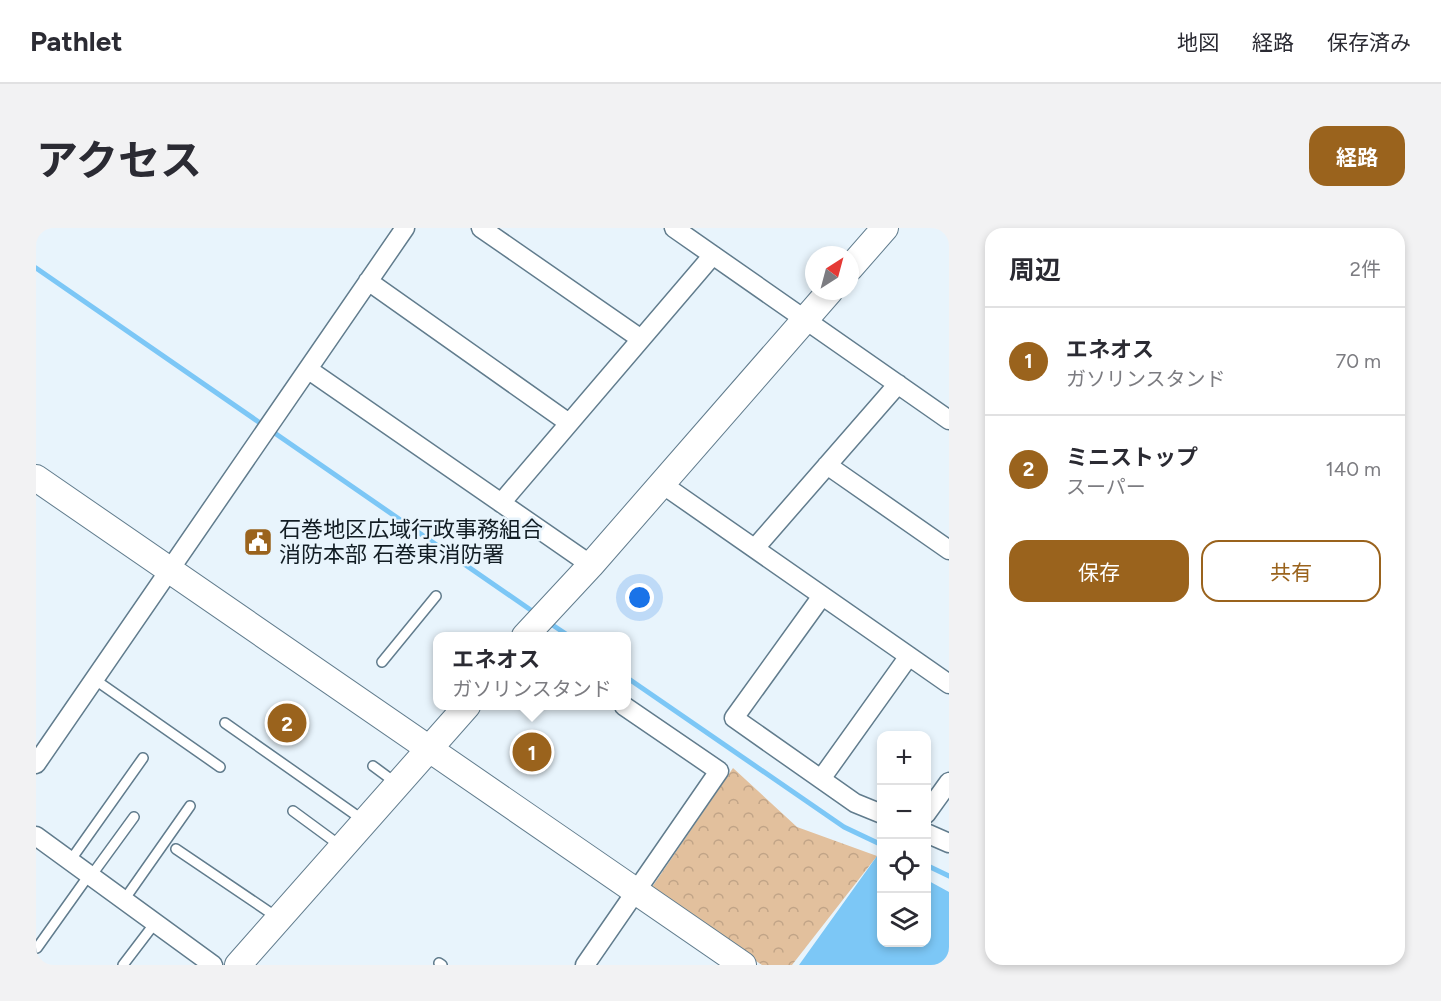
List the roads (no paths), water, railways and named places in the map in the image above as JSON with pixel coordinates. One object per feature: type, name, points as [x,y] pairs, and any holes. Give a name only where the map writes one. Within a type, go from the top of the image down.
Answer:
[{"type":"street","points":[[36,764],[405,228]]},
{"type":"street","points":[[481,228],[641,339]]},
{"type":"street","points":[[674,228],[949,420]]},
{"type":"street","points":[[859,258],[885,228]]},
{"type":"street","points":[[501,503],[713,255]]},
{"type":"street","points":[[368,281],[569,423]]},
{"type":"street","points":[[536,624],[591,565],[822,300]]},
{"type":"street","points":[[309,370],[591,565]]},
{"type":"street","points":[[755,548],[898,384]]},
{"type":"street","points":[[827,465],[949,550]]},
{"type":"street","points":[[36,478],[742,965]]},
{"type":"street","points":[[662,484],[949,684]]},
{"type":"street","points":[[822,596],[734,718],[855,803],[877,812]]},
{"type":"street","points":[[820,779],[909,656]]},
{"type":"street","points":[[238,965],[462,710]]},
{"type":"street","points":[[585,965],[719,771],[631,710]]},
{"type":"street","points":[[931,808],[949,782]]},
{"type":"street","points":[[931,835],[949,843]]},
{"type":"street","points":[[36,836],[213,965]]},
{"type":"lane","points":[[382,662],[436,596]]},
{"type":"lane","points":[[94,679],[220,767]]},
{"type":"lane","points":[[225,723],[365,821]]},
{"type":"lane","points":[[70,861],[143,758]]},
{"type":"lane","points":[[373,766],[398,784]]},
{"type":"lane","points":[[124,900],[190,806]]},
{"type":"lane","points":[[293,812],[343,847]]},
{"type":"lane","points":[[37,948],[134,817]]},
{"type":"lane","points":[[176,849],[279,919]]},
{"type":"lane","points":[[123,965],[155,922]]},
{"type":"water","points":[[877,856],[877,947],[931,947],[931,882],[949,892],[949,965],[799,965]]},
{"type":"waterway","points":[[36,268],[535,613]]},
{"type":"waterway","points":[[548,622],[563,632]]},
{"type":"waterway","points":[[631,680],[844,827],[877,843]]},
{"type":"waterway","points":[[931,867],[949,876]]},
{"type":"place","name":"石巻地区広域行政事務組合 消防本部 石巻東消防署","points":[[258,542]]},
{"type":"place","name":"ミニストップ","points":[[287,723]]},
{"type":"place","name":"エネオス","points":[[532,752]]}]
